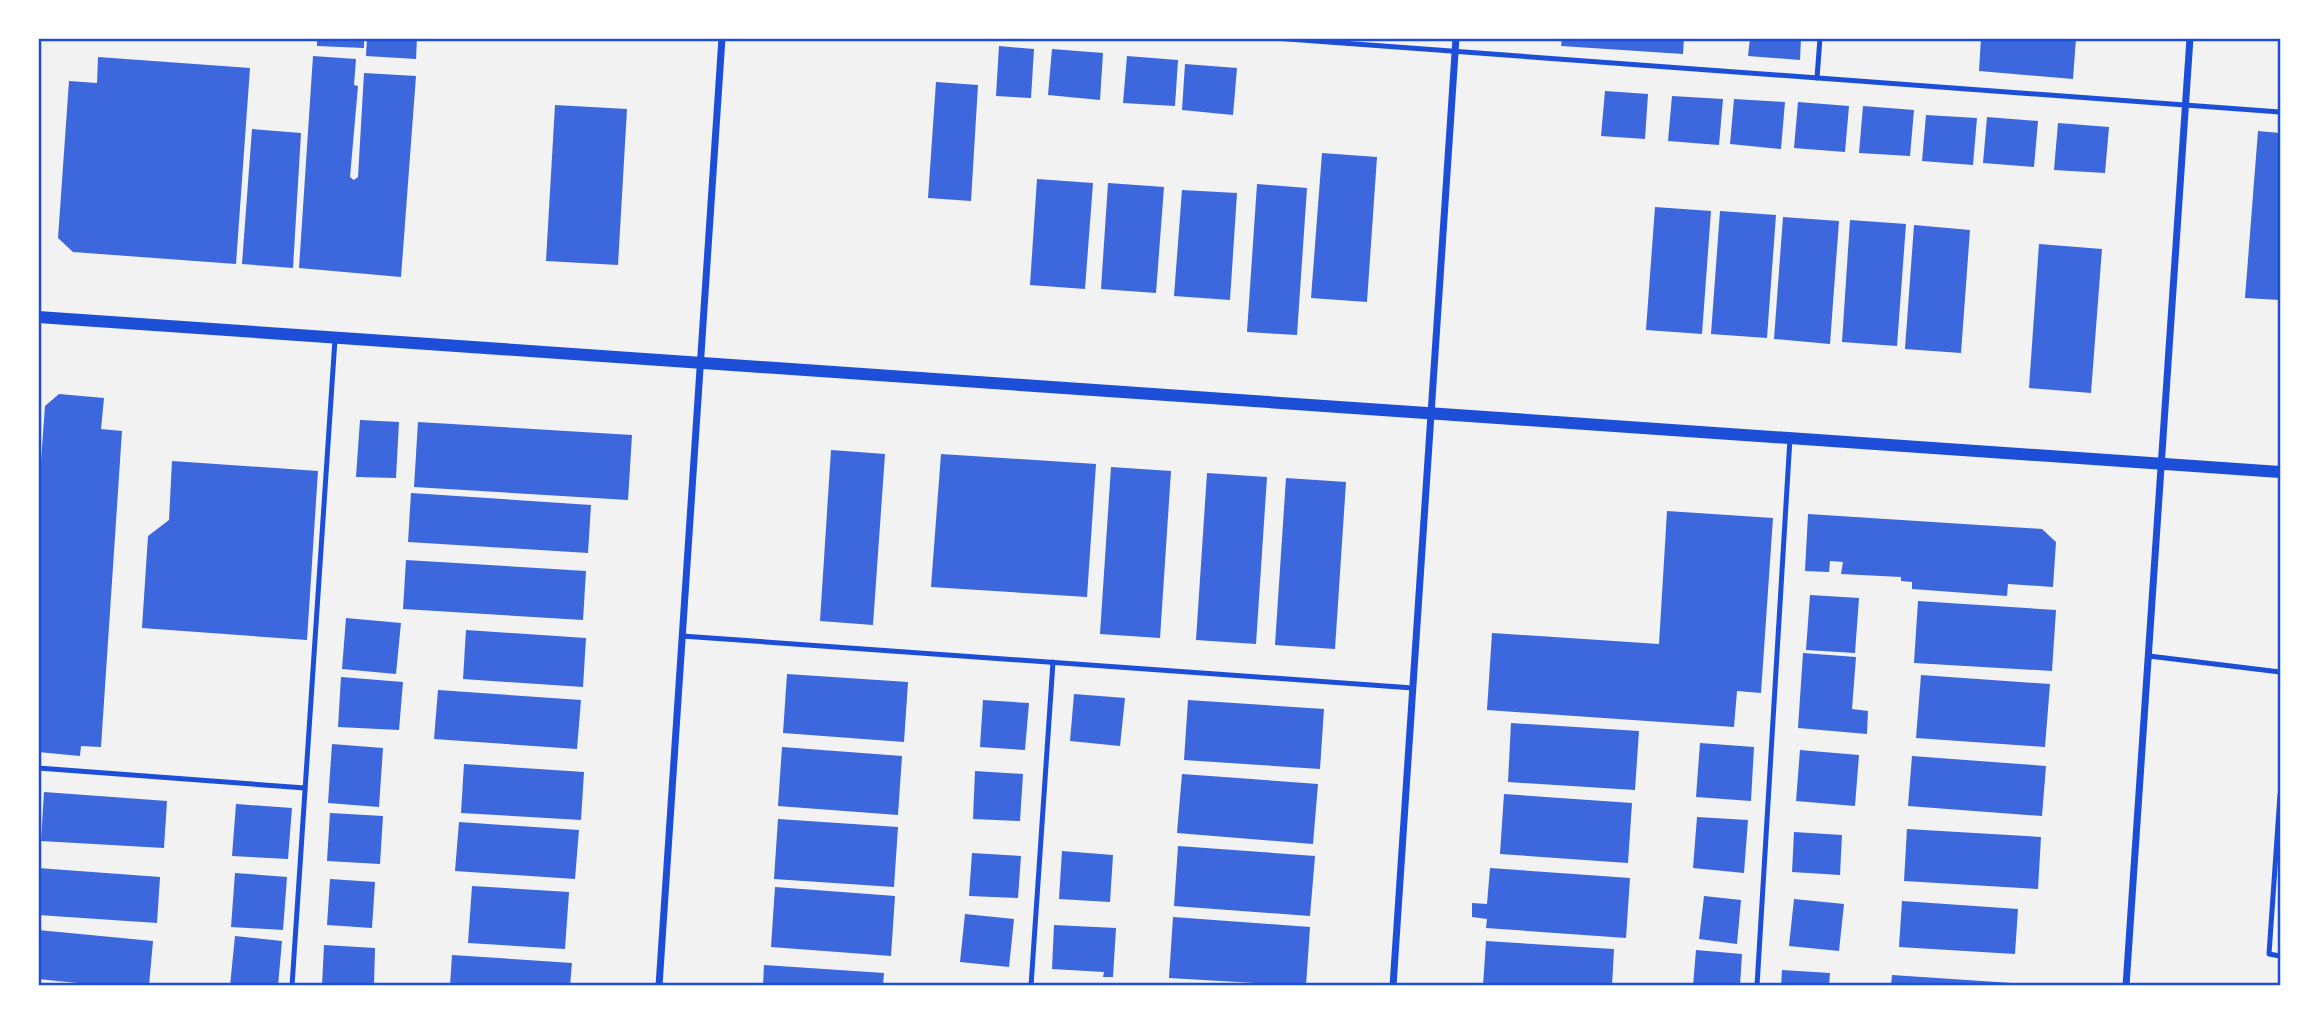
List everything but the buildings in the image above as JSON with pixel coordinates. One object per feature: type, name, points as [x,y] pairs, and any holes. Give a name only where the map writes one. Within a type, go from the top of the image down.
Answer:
[{"type":"street","points":[[659,985],[722,38]]},
{"type":"street","points":[[1393,985],[1456,38]]},
{"type":"street","points":[[2126,985],[2190,38]]},
{"type":"street","points":[[38,317],[2280,472]]},
{"type":"lane","points":[[1274,38],[2280,113]]},
{"type":"lane","points":[[1817,78],[1820,38]]},
{"type":"lane","points":[[292,985],[335,339]]},
{"type":"lane","points":[[1757,985],[1790,438]]},
{"type":"lane","points":[[682,636],[1413,688]]},
{"type":"lane","points":[[2148,656],[2280,672]]},
{"type":"lane","points":[[1031,985],[1053,663]]},
{"type":"lane","points":[[38,768],[305,788]]},
{"type":"lane","points":[[2280,795],[2269,954],[2280,956]]}]
